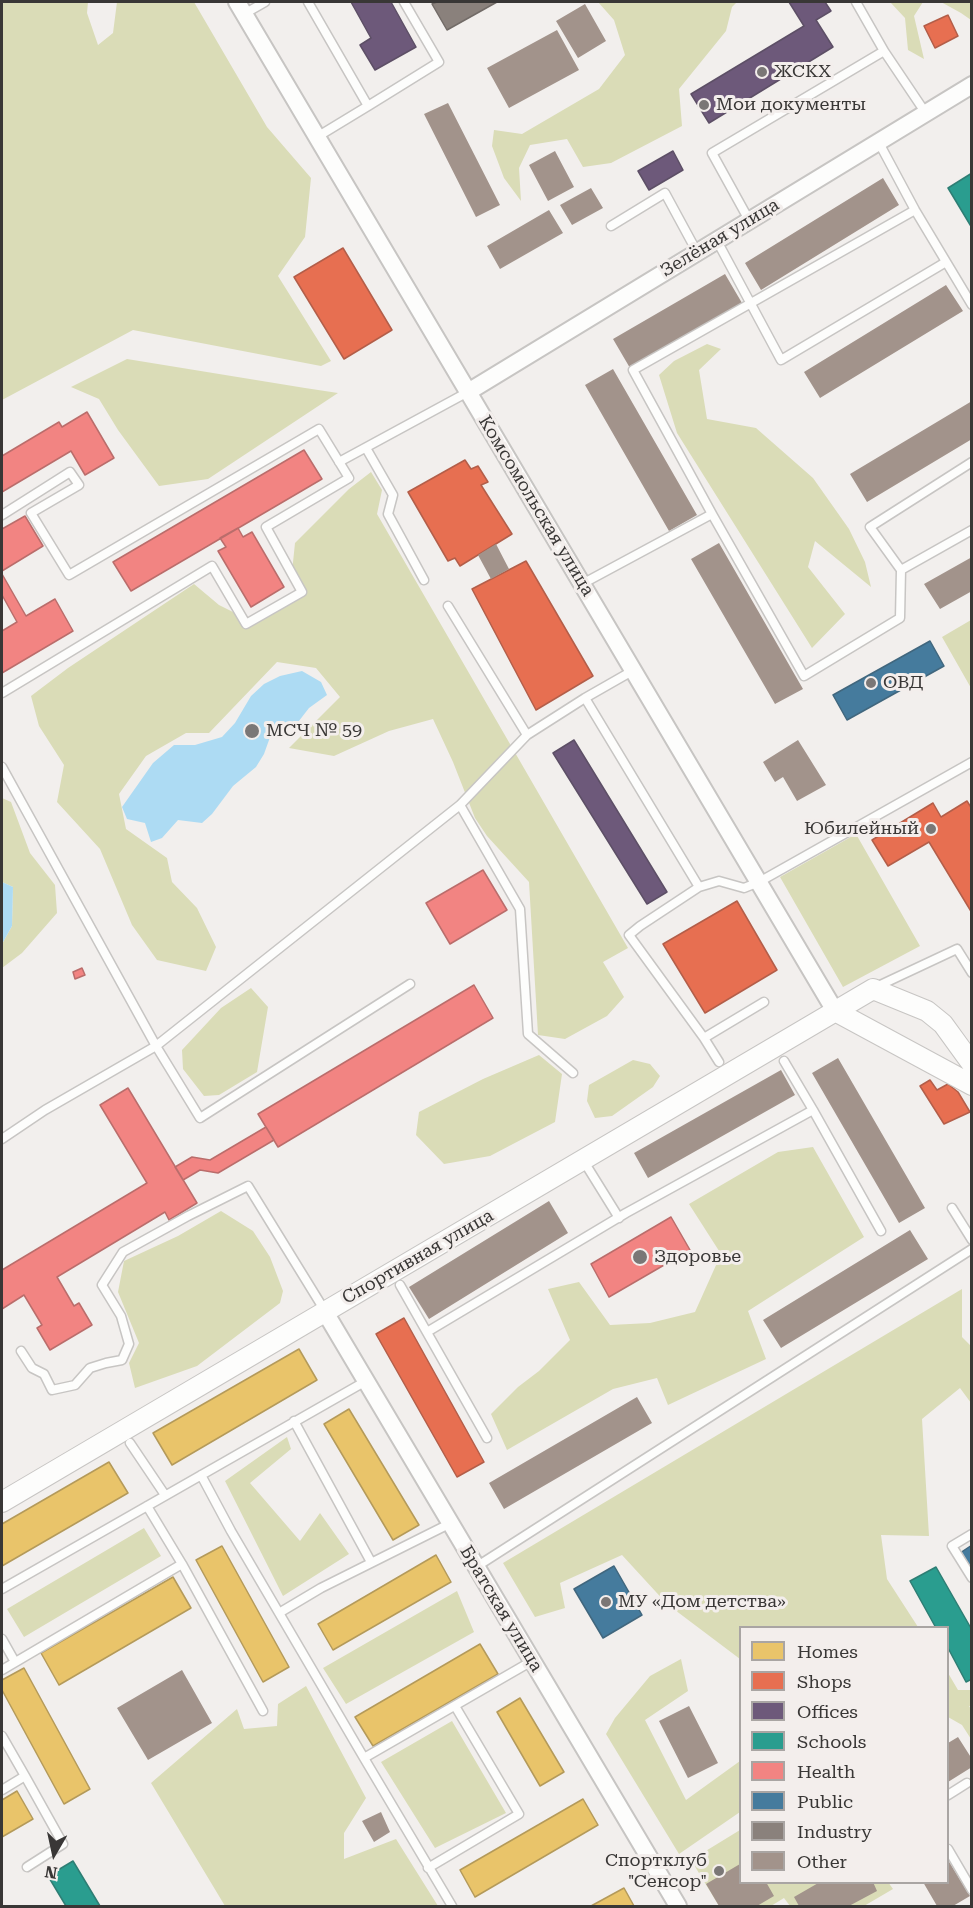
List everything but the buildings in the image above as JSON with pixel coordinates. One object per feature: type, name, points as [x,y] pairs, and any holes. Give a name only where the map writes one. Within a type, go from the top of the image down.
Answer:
[{"type":"street","name":"Комсомольская улица","points":[[241,8],[835,1011]]},
{"type":"street","name":"Зелёная улица","points":[[468,392],[972,85]]},
{"type":"street","points":[[835,1011],[873,989],[927,1011],[943,1023],[972,1064]]},
{"type":"street","points":[[835,1011],[972,1085]]},
{"type":"street","name":"Спортивная улица","points":[[2,1502],[835,1011]]},
{"type":"street","points":[[929,1062],[940,1058],[947,1052],[949,1033]]},
{"type":"street","name":"Братская улица","points":[[325,1312],[678,1906]]},
{"type":"lane","points":[[241,8],[265,2]]},
{"type":"lane","points":[[308,2],[368,106]]},
{"type":"lane","points":[[317,137],[439,62],[404,2]]},
{"type":"lane","points":[[856,2],[884,51],[925,112]]},
{"type":"lane","points":[[749,220],[712,153],[884,51]]},
{"type":"lane","points":[[878,141],[915,210],[972,305]]},
{"type":"lane","points":[[610,226],[665,193],[697,252]]},
{"type":"lane","points":[[915,210],[633,370],[711,514],[804,676],[900,618],[902,570],[870,527],[972,462]]},
{"type":"lane","points":[[716,239],[781,360],[946,262]]},
{"type":"lane","points":[[339,462],[468,392]]},
{"type":"lane","points":[[2,515],[70,472],[79,485],[31,513],[69,575],[319,429],[349,478],[266,526],[302,592],[246,624],[212,566],[2,693]]},
{"type":"lane","points":[[366,448],[393,495],[388,514],[424,580]]},
{"type":"lane","points":[[582,584],[711,514]]},
{"type":"lane","points":[[902,570],[972,530]]},
{"type":"lane","points":[[448,606],[527,735]]},
{"type":"lane","points":[[2,1138],[45,1110],[156,1046],[460,806],[527,735],[634,670]]},
{"type":"lane","points":[[585,698],[699,887]]},
{"type":"lane","points":[[719,1062],[629,935],[699,887],[719,881],[744,888],[759,882],[972,762]]},
{"type":"lane","points":[[2,767],[156,1046],[200,1118],[410,984]]},
{"type":"lane","points":[[460,806],[520,909],[528,1034],[573,1073]]},
{"type":"lane","points":[[873,989],[957,949],[972,973]]},
{"type":"lane","points":[[704,1038],[765,1002]]},
{"type":"lane","points":[[784,1061],[881,1231]]},
{"type":"lane","points":[[427,1332],[619,1218],[813,1110]]},
{"type":"lane","points":[[583,1161],[619,1218]]},
{"type":"lane","points":[[21,1351],[32,1368],[44,1374],[52,1390],[75,1385],[90,1368],[122,1360],[129,1344],[121,1316],[102,1285],[123,1252],[248,1186],[325,1312]]},
{"type":"lane","points":[[952,1208],[972,1240]]},
{"type":"lane","points":[[476,1567],[972,1249]]},
{"type":"lane","points":[[400,1285],[487,1438]]},
{"type":"lane","points":[[2,1588],[366,1381]]},
{"type":"lane","points":[[294,1421],[371,1562]]},
{"type":"lane","points":[[130,1443],[165,1495]]},
{"type":"lane","points":[[201,1475],[231,1531],[452,1906]]},
{"type":"lane","points":[[147,1506],[182,1564],[263,1711]]},
{"type":"lane","points":[[279,1613],[321,1588],[451,1523]]},
{"type":"lane","points":[[972,1534],[952,1546],[972,1578]]},
{"type":"lane","points":[[2,1670],[182,1564]]},
{"type":"lane","points":[[2,1639],[15,1662]]},
{"type":"lane","points":[[364,1758],[532,1661]]},
{"type":"lane","points":[[428,1868],[519,1814],[455,1706]]},
{"type":"lane","points":[[2,1736],[63,1844],[27,1868]]},
{"type":"lane","points":[[2,1790],[25,1776]]},
{"type":"lane","points":[[949,1794],[967,1783]]},
{"type":"lane","points":[[949,1851],[972,1890]]},
{"type":"green space","points":[[2,2],[88,2],[87,13],[98,45],[113,33],[117,2],[194,2],[267,127],[311,178],[305,237],[278,276],[331,361],[321,366],[133,330],[2,400]]},
{"type":"green space","points":[[598,2],[737,2],[732,7],[726,31],[679,89],[682,126],[611,163],[583,167],[567,139],[530,145],[519,168],[521,201],[504,178],[492,146],[494,130],[522,134],[599,89],[625,55],[614,20]]},
{"type":"green space","points":[[890,2],[923,2],[914,16],[924,59],[908,50],[905,18]]},
{"type":"green space","points":[[941,2],[971,2],[971,20],[961,13]]},
{"type":"green space","points":[[707,344],[721,349],[699,370],[707,419],[756,428],[813,478],[849,529],[865,562],[871,587],[815,541],[808,567],[845,614],[812,648],[677,433],[659,375],[674,361]]},
{"type":"green space","points":[[127,359],[338,393],[208,479],[159,486],[118,430],[99,399],[71,387]]},
{"type":"green space","points":[[371,472],[382,490],[377,514],[628,948],[603,962],[624,997],[607,1016],[565,1039],[538,1035],[529,882],[487,836],[475,818],[433,719],[389,731],[334,756],[289,748],[340,697],[316,668],[277,662],[209,733],[186,733],[146,756],[119,794],[126,829],[167,858],[172,882],[197,908],[216,947],[206,971],[157,960],[132,925],[100,849],[57,802],[64,765],[39,726],[31,696],[68,668],[194,584],[219,605],[253,622],[295,596],[292,572],[295,543],[349,489]]},
{"type":"green space","points":[[971,620],[971,688],[942,637]]},
{"type":"green space","points":[[2,798],[11,802],[30,853],[55,885],[57,913],[22,953],[2,968],[2,944],[12,926],[13,887],[2,882]]},
{"type":"green space","points":[[856,834],[920,946],[843,987],[780,877]]},
{"type":"green space","points":[[251,988],[268,1007],[257,1072],[219,1095],[204,1096],[183,1069],[182,1050],[221,1008]]},
{"type":"green space","points":[[539,1055],[562,1074],[555,1122],[490,1156],[444,1164],[416,1135],[419,1112],[483,1079]]},
{"type":"green space","points":[[633,1060],[650,1064],[660,1076],[653,1087],[612,1116],[595,1118],[587,1101],[589,1085]]},
{"type":"green space","points":[[813,1147],[864,1237],[748,1311],[766,1359],[668,1405],[657,1378],[613,1389],[507,1450],[491,1414],[570,1340],[548,1289],[579,1282],[610,1325],[650,1323],[695,1312],[721,1254],[689,1204],[778,1152]]},
{"type":"green space","points":[[221,1211],[253,1231],[270,1257],[283,1291],[280,1303],[197,1366],[135,1388],[129,1363],[139,1343],[118,1292],[124,1261],[178,1236]]},
{"type":"green space","points":[[962,1289],[962,1337],[971,1346],[971,1403],[960,1388],[922,1419],[929,1536],[881,1535],[887,1579],[917,1626],[739,1626],[739,1658],[667,1604],[622,1555],[560,1583],[565,1608],[535,1617],[503,1563]]},
{"type":"green space","points":[[287,1437],[291,1449],[250,1483],[300,1541],[320,1513],[349,1554],[283,1596],[225,1481]]},
{"type":"green space","points":[[144,1528],[161,1556],[24,1637],[7,1609]]},
{"type":"green space","points":[[457,1591],[474,1632],[346,1704],[323,1668]]},
{"type":"green space","points":[[681,1659],[688,1691],[645,1720],[686,1800],[739,1762],[739,1813],[679,1854],[606,1734],[615,1718],[650,1676]]},
{"type":"green space","points":[[949,1675],[958,1690],[971,1690],[971,1706],[969,1706],[971,1709],[971,1739],[962,1725],[949,1718]]},
{"type":"green space","points":[[306,1686],[366,1798],[344,1833],[344,1859],[396,1839],[438,1906],[225,1906],[151,1783],[237,1709],[244,1729],[277,1726],[278,1704]]},
{"type":"green space","points":[[452,1721],[506,1813],[435,1848],[381,1762]]},
{"type":"green space","name":"Спортклуб \"Сенсор\"","points":[[739,1831],[739,1884],[889,1884],[893,1889],[864,1906],[790,1906],[784,1898],[771,1906],[719,1906],[691,1860]]},
{"type":"water","points":[[302,671],[321,682],[327,695],[309,708],[295,726],[274,726],[264,754],[256,767],[233,786],[212,814],[202,823],[178,820],[162,838],[151,842],[145,823],[127,819],[122,807],[153,763],[174,745],[195,745],[222,737],[235,723],[251,696],[264,684],[280,676]]},
{"type":"water","points":[[2,882],[13,887],[12,926],[2,944]]},
{"type":"place","name":"ЖСКХ","points":[[762,72]]},
{"type":"place","name":"Мои документы","points":[[704,105]]},
{"type":"place","name":"ОВД","points":[[871,683]]},
{"type":"place","name":"МСЧ № 59","points":[[252,731]]},
{"type":"place","name":"Юбилейный","points":[[931,829]]},
{"type":"place","name":"Здоровье","points":[[640,1257]]},
{"type":"place","name":"МУ «Дом детства»","points":[[606,1602]]},
{"type":"place","name":"Спортклуб \"Сенсор\"","points":[[719,1871]]}]
